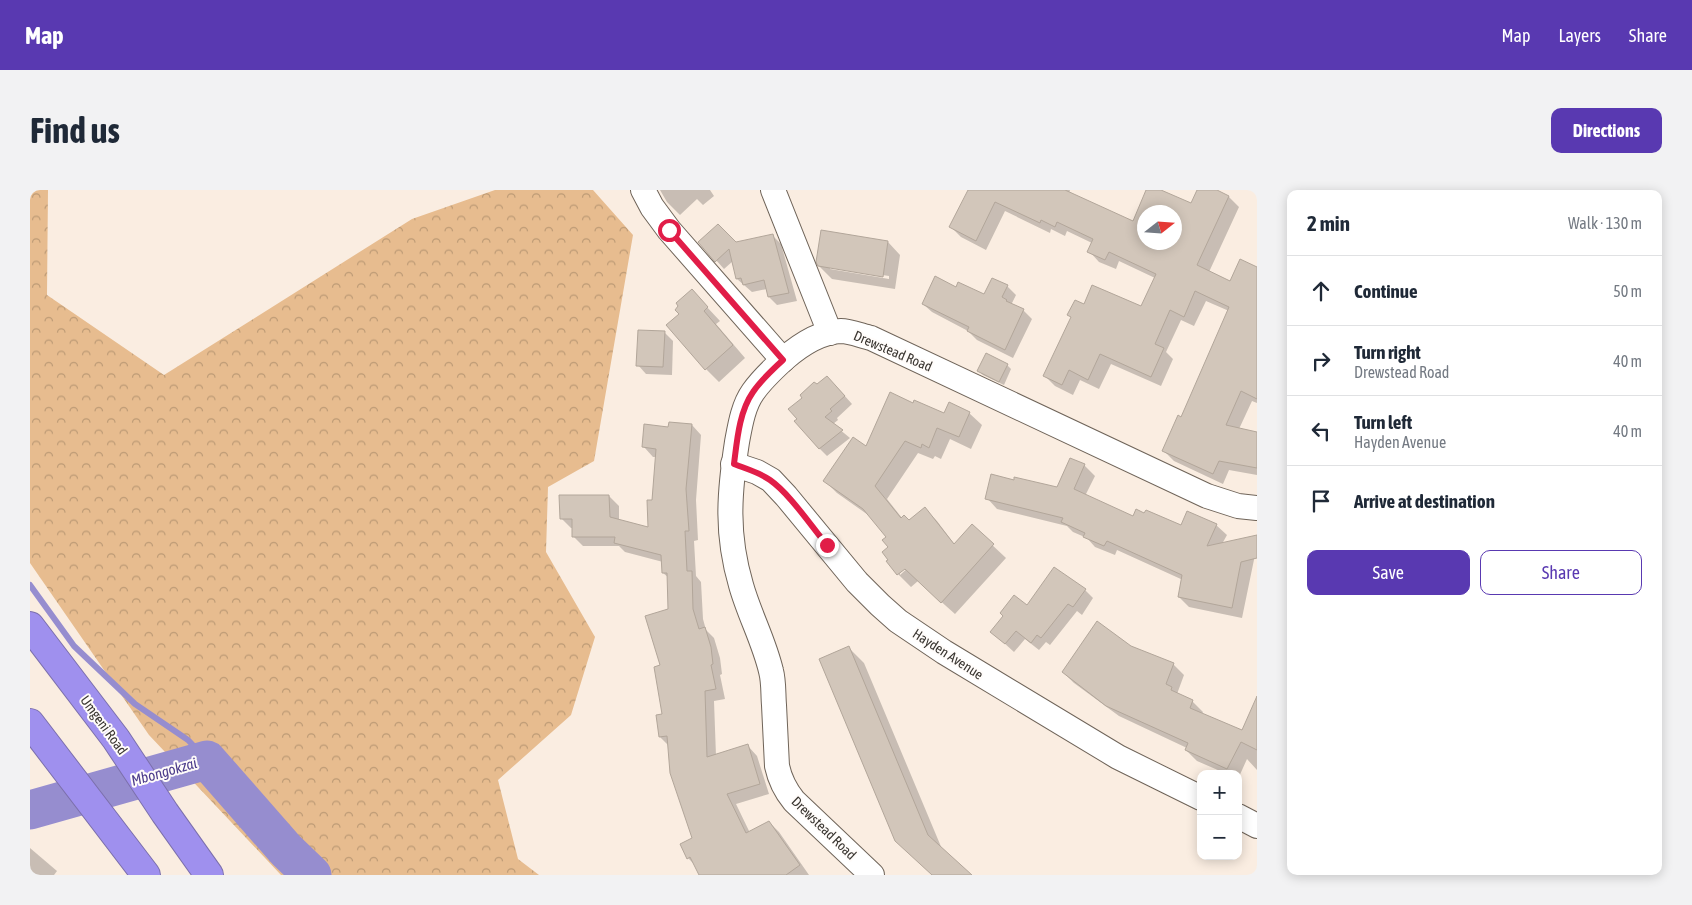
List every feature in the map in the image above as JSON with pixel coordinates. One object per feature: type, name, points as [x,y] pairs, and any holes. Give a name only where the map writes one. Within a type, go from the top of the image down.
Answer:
[{"type":"highway","name":"Umgeni Road","points":[[30,626],[116,739],[164,813],[209,875]]},
{"type":"highway","points":[[30,723],[146,875]]},
{"type":"street","points":[[643,190],[652,207],[669,230],[783,360]]},
{"type":"street","points":[[773,190],[830,333]]},
{"type":"street","name":"Drewstead Road","points":[[872,875],[794,801],[784,789],[777,766],[772,673],[742,587],[732,546],[729,512],[740,426],[752,393],[768,374],[783,360],[809,341],[830,333],[843,331],[871,338],[1207,496],[1238,506],[1257,508]]},
{"type":"street","name":"Hayden Avenue","points":[[734,464],[771,480],[857,582],[898,620],[944,652],[1118,757],[1197,796]]},
{"type":"street","points":[[1242,818],[1257,826]]},
{"type":"green space","points":[[30,190],[48,190],[47,295],[164,375],[412,219],[495,190],[593,190],[633,235],[594,461],[548,487],[546,552],[595,637],[571,715],[498,780],[518,859],[539,875],[281,875],[149,735],[30,563]]},
{"type":"building","points":[[968,190],[1065,190],[1133,221],[1137,211],[1137,250],[1182,250],[1182,205],[1140,205],[1146,190],[1161,190],[1191,203],[1197,190],[1217,190],[1229,196],[1197,265],[1230,281],[1240,259],[1257,267],[1257,399],[1241,391],[1226,425],[1257,432],[1257,468],[1219,461],[1213,474],[1162,451],[1178,415],[1181,417],[1229,307],[1195,291],[1184,317],[1170,310],[1155,344],[1164,348],[1151,377],[1100,354],[1088,380],[1069,370],[1062,385],[1043,376],[1071,317],[1067,315],[1075,300],[1084,304],[1092,285],[1141,306],[1156,274],[1109,252],[1105,260],[1087,252],[1093,239],[1057,222],[1055,227],[1041,220],[1040,223],[995,202],[976,241],[949,227]]},
{"type":"building","points":[[718,224],[736,242],[773,234],[789,293],[768,297],[764,280],[743,285],[741,278],[736,279],[729,249],[715,262],[698,242]]},
{"type":"building","points":[[821,230],[888,241],[883,277],[818,266],[816,262]]},
{"type":"building","points":[[935,276],[956,287],[958,282],[984,294],[992,278],[1008,285],[1002,297],[1006,301],[1024,309],[1005,350],[967,331],[969,327],[922,304]]},
{"type":"building","points":[[692,289],[708,307],[704,311],[733,345],[705,370],[666,325],[679,314],[675,310],[678,306],[676,303]]},
{"type":"building","points":[[638,330],[665,331],[663,367],[636,366]]},
{"type":"building","points":[[986,353],[1008,364],[999,382],[977,371]]},
{"type":"building","points":[[827,376],[845,396],[830,409],[832,411],[825,417],[843,430],[819,449],[794,421],[797,419],[788,409],[802,398],[800,395],[814,382],[817,384]]},
{"type":"building","points":[[890,392],[913,403],[914,400],[944,413],[949,402],[970,412],[959,437],[937,428],[929,448],[922,444],[921,448],[905,441],[875,486],[901,518],[904,515],[909,520],[925,507],[954,544],[972,524],[994,544],[941,603],[905,569],[897,575],[886,561],[888,560],[882,552],[888,547],[882,540],[886,537],[863,509],[823,481],[853,437],[866,446]]},
{"type":"building","points":[[669,422],[692,424],[686,489],[689,531],[685,531],[687,571],[692,571],[693,609],[699,629],[705,627],[711,647],[713,664],[711,665],[716,689],[705,691],[707,757],[748,744],[760,784],[727,794],[746,833],[769,821],[800,865],[786,875],[699,875],[690,857],[687,859],[680,844],[692,838],[670,773],[667,736],[659,737],[656,715],[662,714],[654,667],[660,665],[645,616],[668,609],[667,573],[662,573],[661,555],[614,543],[615,537],[572,537],[572,519],[560,519],[559,495],[609,495],[610,517],[648,527],[647,500],[652,500],[656,449],[642,447],[644,424],[668,427]]},
{"type":"building","points":[[1070,458],[1085,464],[1074,489],[1133,516],[1136,509],[1144,513],[1146,510],[1181,525],[1187,511],[1217,524],[1207,546],[1257,535],[1257,558],[1241,562],[1232,608],[1178,597],[1182,575],[1107,541],[1104,546],[1083,537],[1085,533],[1061,522],[1063,518],[985,499],[991,474],[1014,480],[1014,477],[1057,487]]},
{"type":"building","points":[[1054,567],[1086,589],[1073,607],[1068,604],[1041,638],[1037,635],[1031,643],[1016,631],[1005,644],[990,632],[1003,616],[1000,613],[1014,595],[1027,605]]},
{"type":"building","points":[[1097,621],[1131,646],[1174,663],[1166,684],[1172,687],[1171,690],[1193,700],[1190,708],[1242,730],[1257,696],[1257,750],[1241,742],[1227,769],[1185,750],[1188,743],[1106,706],[1062,672]]},
{"type":"building","points":[[849,646],[928,835],[972,875],[932,875],[895,841],[819,659]]},
{"type":"waterway","points":[[30,585],[74,646],[135,704],[188,740],[207,760]]},
{"type":"waterway","name":"Mbongokzai","points":[[30,810],[207,760],[286,850],[312,875]]},
{"type":"route","points":[[669,230],[783,360],[752,393],[740,426],[734,464],[771,480],[827,545]]}]
